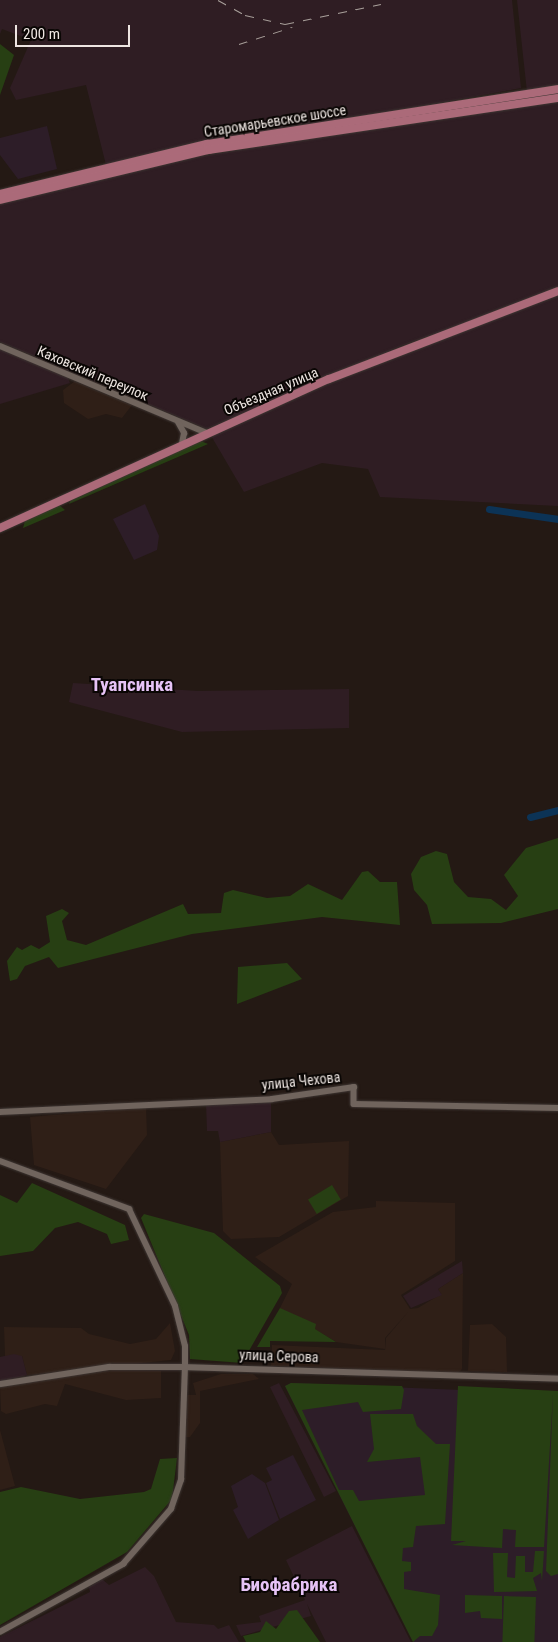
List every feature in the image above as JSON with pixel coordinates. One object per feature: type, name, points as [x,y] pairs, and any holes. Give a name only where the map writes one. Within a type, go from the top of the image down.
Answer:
[{"type":"main road","name":"Старомарьевское шоссе","points":[[0,194],[208,144],[558,89]]},
{"type":"main road","name":"Старомарьевское шоссе","points":[[0,200],[209,150],[558,98]]},
{"type":"main road","name":"Объездная улица","points":[[0,528],[182,443],[405,348],[558,291]]},
{"type":"main road","name":"Каховский переулок","points":[[0,346],[207,433]]},
{"type":"main road","points":[[177,422],[184,433],[182,443]]},
{"type":"main road","points":[[0,1161],[129,1209],[176,1311],[184,1338],[185,1367]]},
{"type":"main road","name":"улица Серова","points":[[0,1384],[99,1368],[185,1367]]},
{"type":"street","name":"улица Чехова","points":[[0,1112],[272,1099],[354,1087],[354,1104],[558,1108]]},
{"type":"street","name":"улица Серова","points":[[185,1367],[558,1379]]},
{"type":"street","points":[[0,1632],[122,1564],[170,1509],[181,1480],[185,1367]]},
{"type":"shaded area","points":[[0,0],[512,0],[521,88],[106,165],[86,85],[16,100],[10,88],[31,40],[2,29],[0,34]]},
{"type":"shaded area","points":[[517,0],[558,0],[558,87],[527,92]]},
{"type":"shaded area","points":[[558,99],[558,288],[401,346],[207,429],[0,342],[0,202],[169,161]]},
{"type":"shaded area","points":[[47,126],[57,169],[18,179],[0,155],[0,138]]},
{"type":"shaded area","points":[[558,294],[558,506],[380,497],[368,469],[322,463],[244,492],[210,434],[404,351]]},
{"type":"shaded area","points":[[0,349],[68,378],[70,383],[0,404]]},
{"type":"shaded area","points":[[75,381],[132,405],[122,418],[106,414],[88,419],[64,403],[63,390]]},
{"type":"shaded area","points":[[145,504],[159,536],[157,550],[134,560],[113,519]]},
{"type":"shaded area","points":[[73,683],[198,691],[349,689],[349,728],[182,732],[69,702]]},
{"type":"shaded area","points":[[271,1101],[271,1132],[220,1142],[218,1131],[207,1131],[206,1103]]},
{"type":"shaded area","points":[[146,1107],[147,1135],[106,1189],[34,1165],[30,1117]]},
{"type":"shaded area","points":[[271,1132],[279,1145],[349,1141],[348,1196],[279,1237],[231,1239],[223,1231],[220,1142]]},
{"type":"shaded area","points":[[376,1201],[455,1203],[455,1261],[401,1295],[410,1309],[418,1308],[441,1294],[438,1289],[463,1273],[462,1369],[458,1373],[271,1366],[272,1345],[385,1350],[386,1338],[409,1311],[385,1338],[385,1349],[336,1342],[280,1308],[292,1284],[255,1257],[333,1212],[376,1207]]},
{"type":"shaded area","points":[[462,1261],[463,1273],[438,1289],[442,1295],[411,1308],[403,1296]]},
{"type":"shaded area","points":[[170,1323],[175,1351],[171,1360],[27,1375],[22,1356],[5,1356],[4,1327],[81,1328],[89,1334],[130,1344],[156,1339]]},
{"type":"shaded area","points":[[492,1324],[506,1337],[507,1372],[468,1371],[470,1325]]},
{"type":"shaded area","points":[[14,1354],[22,1356],[27,1375],[0,1382],[0,1357]]},
{"type":"shaded area","points":[[104,1370],[161,1371],[161,1398],[126,1400],[65,1384],[57,1406],[45,1404],[6,1414],[1,1411],[0,1387]]},
{"type":"shaded area","points":[[221,1374],[253,1374],[259,1379],[200,1391],[200,1423],[190,1437],[185,1437],[186,1395],[196,1395],[193,1383]]},
{"type":"shaded area","points":[[279,1383],[336,1491],[324,1497],[270,1387]]},
{"type":"shaded area","points":[[291,1383],[558,1394],[558,1642],[413,1642],[285,1386]]},
{"type":"shaded area","points":[[0,1430],[15,1486],[0,1490]]},
{"type":"shaded area","points":[[293,1455],[316,1500],[280,1519],[266,1483],[272,1480],[266,1468]]},
{"type":"shaded area","points":[[252,1474],[265,1483],[279,1520],[248,1539],[233,1510],[238,1507],[231,1486]]},
{"type":"shaded area","points":[[352,1526],[411,1642],[326,1642],[307,1604],[311,1616],[241,1636],[236,1625],[261,1622],[259,1616],[305,1600],[286,1560]]},
{"type":"shaded area","name":"Биофабрика","points":[[145,1567],[154,1576],[176,1622],[214,1625],[218,1629],[229,1625],[239,1642],[0,1642],[0,1637],[90,1592],[89,1587],[102,1579],[109,1585]]},
{"type":"green space","points":[[0,44],[14,55],[0,95]]},
{"type":"green space","points":[[201,441],[208,444],[69,504],[71,500]]},
{"type":"green space","points":[[59,505],[65,510],[23,528],[25,521]]},
{"type":"green space","points":[[558,838],[558,909],[501,923],[432,924],[427,905],[414,890],[411,874],[421,857],[436,851],[447,854],[454,882],[468,897],[491,899],[506,910],[518,896],[504,875],[526,848]]},
{"type":"green space","points":[[368,871],[380,882],[397,882],[400,925],[322,917],[192,934],[58,968],[49,957],[25,966],[17,979],[10,981],[7,961],[17,947],[22,950],[31,945],[39,949],[50,942],[46,916],[62,909],[69,913],[62,921],[67,940],[86,945],[183,904],[188,914],[221,913],[224,893],[233,890],[267,898],[290,896],[308,884],[342,900],[362,872]]},
{"type":"green space","points":[[287,963],[302,979],[237,1004],[238,967]]},
{"type":"green space","points":[[32,1183],[125,1225],[129,1240],[111,1244],[107,1234],[78,1222],[55,1228],[33,1251],[0,1256],[0,1195],[17,1203]]},
{"type":"green space","points":[[332,1185],[341,1200],[317,1214],[308,1199]]},
{"type":"green space","points":[[144,1214],[214,1233],[280,1286],[282,1293],[242,1363],[190,1359],[189,1335],[141,1218]]},
{"type":"green space","points":[[280,1308],[316,1324],[315,1329],[336,1342],[270,1341],[270,1347],[257,1347]]},
{"type":"green space","points":[[291,1383],[402,1386],[404,1390],[401,1409],[363,1412],[358,1402],[302,1410],[339,1490],[353,1490],[359,1501],[425,1495],[420,1457],[367,1462],[374,1449],[370,1414],[413,1414],[417,1426],[436,1444],[450,1444],[445,1524],[416,1526],[413,1547],[403,1548],[402,1561],[411,1562],[411,1571],[404,1572],[404,1589],[440,1595],[438,1625],[432,1636],[420,1636],[413,1642],[285,1386]]},
{"type":"green space","points":[[458,1386],[558,1391],[558,1574],[551,1576],[546,1571],[553,1394],[544,1547],[515,1547],[516,1530],[503,1529],[502,1548],[452,1545],[466,1541],[451,1541]]},
{"type":"green space","points":[[177,1458],[172,1499],[127,1552],[0,1625],[0,1492],[21,1487],[80,1499],[144,1492],[151,1489],[160,1459]]},
{"type":"green space","points":[[535,1551],[544,1551],[542,1581],[541,1573],[533,1578],[537,1591],[494,1592],[493,1553],[508,1553],[507,1577],[515,1578],[516,1556],[525,1556],[525,1572],[533,1572]]},
{"type":"green space","points":[[465,1595],[502,1596],[502,1619],[481,1618],[480,1611],[465,1613]]},
{"type":"green space","points":[[504,1596],[536,1597],[534,1642],[502,1642]]},
{"type":"green space","points":[[297,1610],[320,1642],[246,1642],[243,1636],[260,1632],[266,1621],[276,1629],[289,1611]]},
{"type":"waterway","points":[[489,509],[558,519]]},
{"type":"waterway","points":[[530,817],[558,810]]},
{"type":"railway","points":[[218,0],[245,15],[285,24],[381,4]]},
{"type":"railway","points":[[239,44],[292,27]]},
{"type":"district","name":"Туапсинка","points":[[132,685]]},
{"type":"district","name":"Биофабрика","points":[[289,1585]]}]
